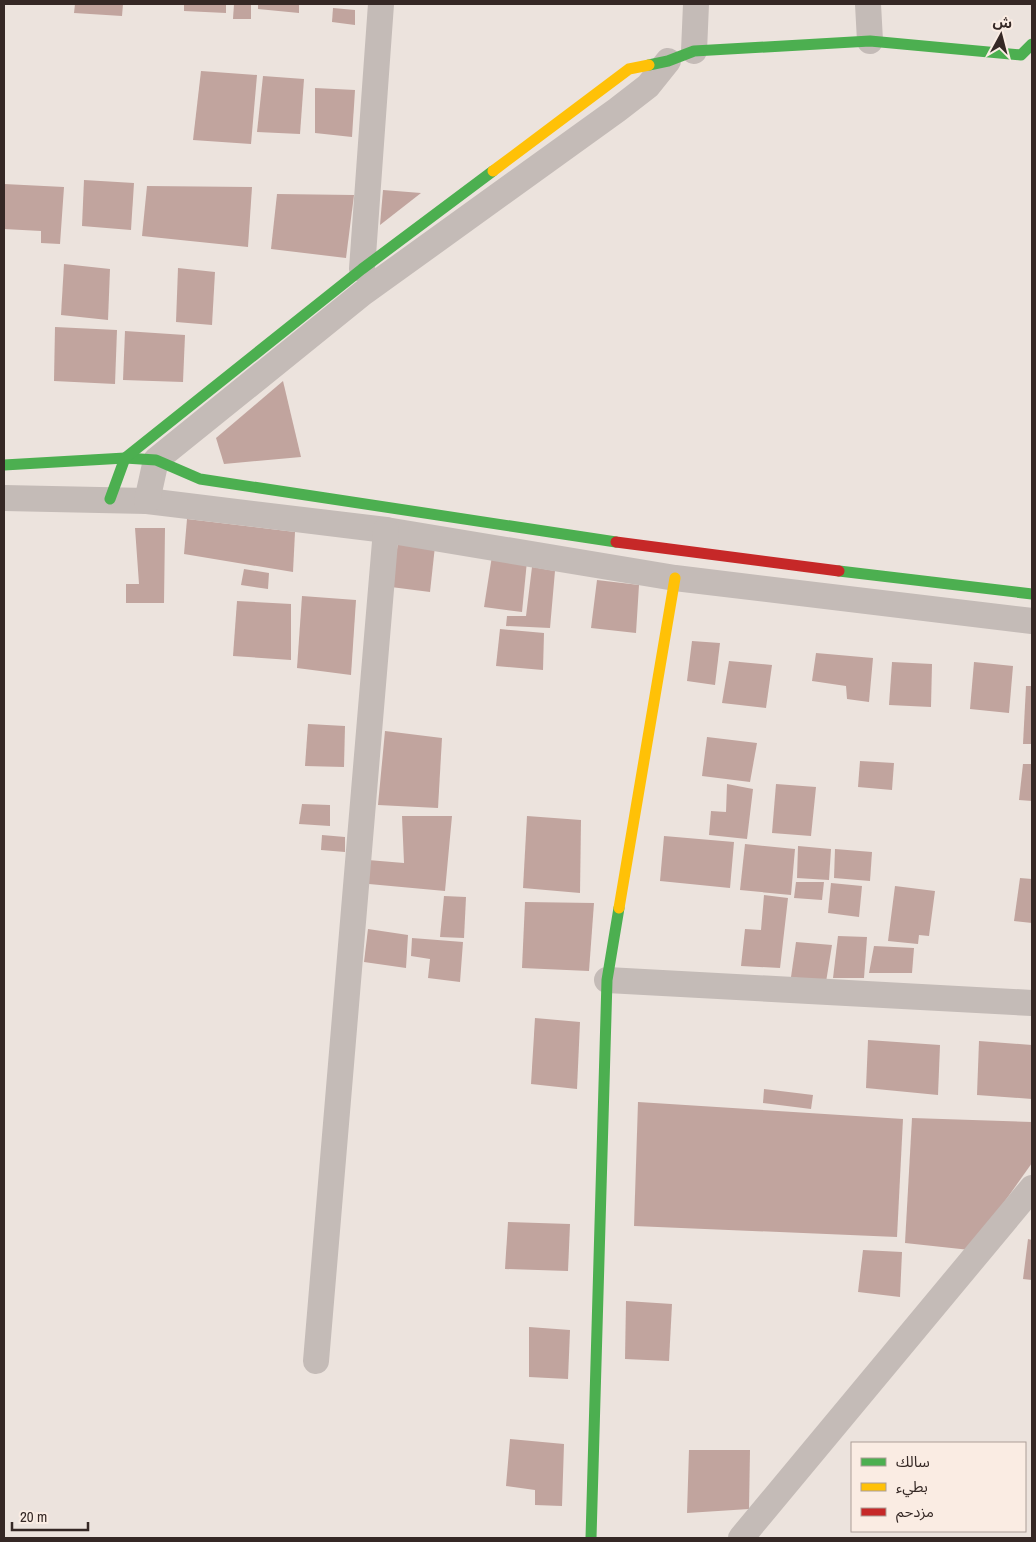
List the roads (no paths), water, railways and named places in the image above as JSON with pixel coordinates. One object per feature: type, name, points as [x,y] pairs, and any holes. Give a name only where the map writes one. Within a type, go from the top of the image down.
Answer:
[{"type":"street","points":[[362,269],[381,4]]},
{"type":"street","points":[[694,52],[696,4]]},
{"type":"street","points":[[868,4],[870,41]]},
{"type":"street","points":[[110,499],[125,458],[362,269],[629,68],[668,61],[694,52],[870,41],[1021,55],[1032,44]]},
{"type":"street","points":[[147,500],[156,460],[363,294],[648,86],[668,61]]},
{"type":"street","points":[[4,465],[125,458],[156,460],[200,479],[677,551],[1032,594]]},
{"type":"street","points":[[4,498],[147,500],[386,530],[675,578],[1032,621]]},
{"type":"street","points":[[316,1361],[386,530]]},
{"type":"street","points":[[591,1538],[607,980],[675,578]]},
{"type":"street","points":[[607,980],[1032,1003]]},
{"type":"street","points":[[741,1538],[1032,1188]]}]
